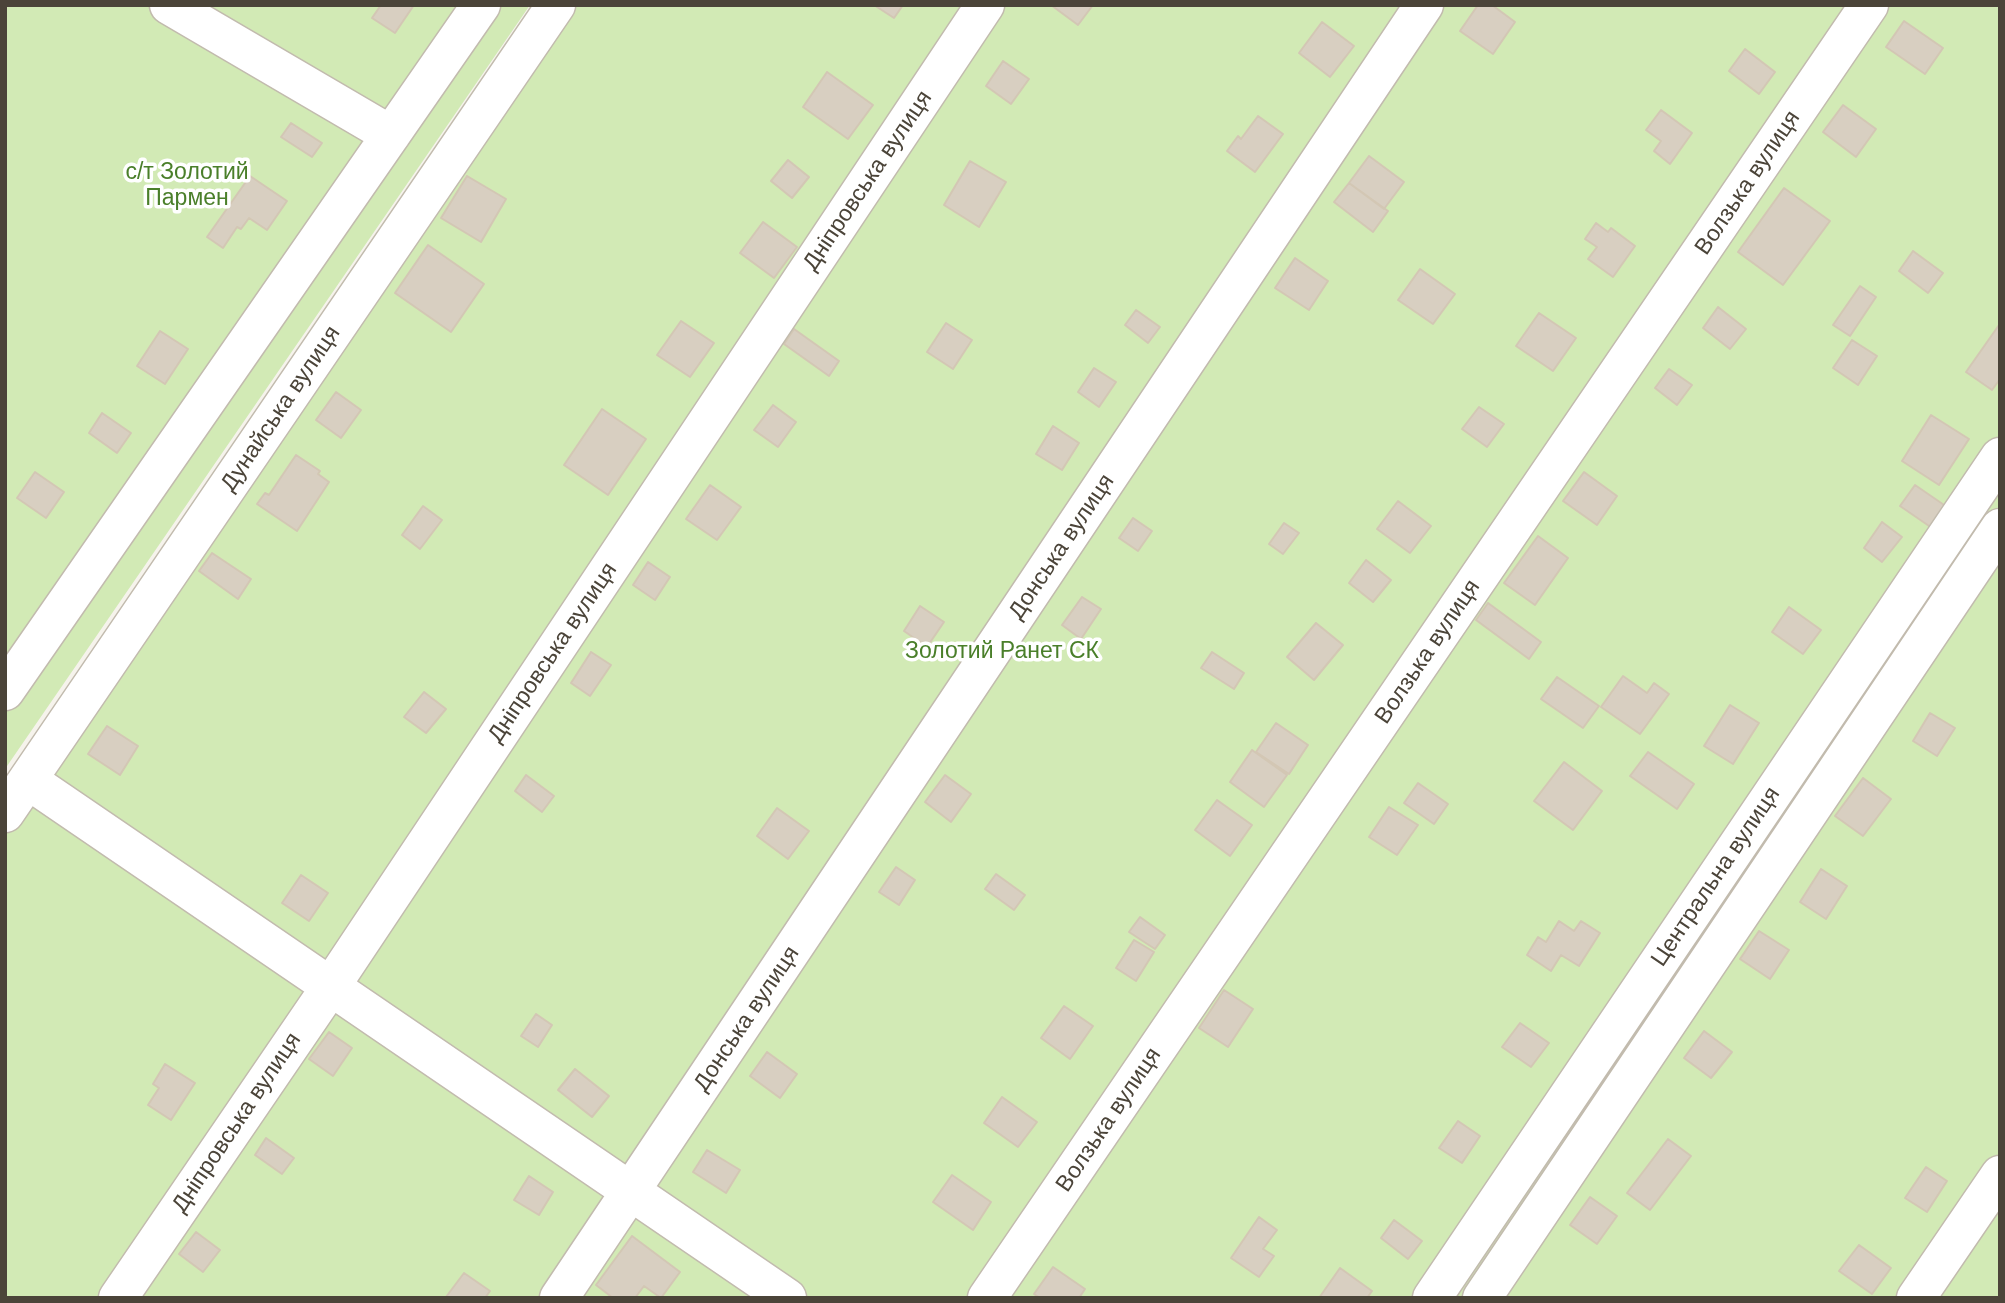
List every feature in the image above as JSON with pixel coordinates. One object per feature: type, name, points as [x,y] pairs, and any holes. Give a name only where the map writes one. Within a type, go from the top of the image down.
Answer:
[{"type":"street","points":[[169,5],[391,135]]},
{"type":"street","points":[[5,691],[481,5]]},
{"type":"street","name":"Дунайська вулиця","points":[[5,813],[556,5]]},
{"type":"street","name":"Дніпровська вулиця","points":[[118,1298],[331,986],[985,5]]},
{"type":"street","name":"Донська вулиця","points":[[559,1298],[1424,5]]},
{"type":"street","name":"Волзька вулиця","points":[[987,1298],[1869,5]]},
{"type":"street","name":"Центральна вулиця","points":[[1432,1298],[2000,457]]},
{"type":"street","name":"Центральна вулиця","points":[[1482,1298],[2000,528]]},
{"type":"street","points":[[28,780],[788,1298]]},
{"type":"street","points":[[1916,1298],[2000,1175]]},
{"type":"green space","name":"с/т Золотий Пармен","points":[[5,5],[530,5],[5,769]]},
{"type":"green space","name":"Золотий Ранет СК","points":[[544,5],[2000,5],[2000,1298],[5,1298],[5,787]]},
{"type":"building","points":[[381,5],[414,5],[395,33],[372,18]]},
{"type":"building","points":[[874,5],[903,5],[894,18]]},
{"type":"building","points":[[1051,5],[1093,5],[1078,25]]},
{"type":"building","points":[[1478,5],[1492,5],[1515,22],[1493,54],[1460,31]]},
{"type":"building","points":[[1904,21],[1943,48],[1925,74],[1886,47]]},
{"type":"building","points":[[1322,22],[1354,46],[1330,77],[1299,53]]},
{"type":"building","points":[[1745,49],[1775,72],[1759,94],[1729,71]]},
{"type":"building","points":[[1003,61],[1029,79],[1011,104],[986,86]]},
{"type":"building","points":[[827,72],[873,105],[848,139],[803,107]]},
{"type":"building","points":[[1843,105],[1876,129],[1856,157],[1823,132]]},
{"type":"building","points":[[1661,110],[1692,133],[1670,164],[1654,151],[1661,141],[1646,130]]},
{"type":"building","points":[[1258,116],[1283,134],[1255,172],[1227,151],[1238,136],[1241,139]]},
{"type":"building","points":[[291,123],[322,143],[312,157],[281,137]]},
{"type":"building","points":[[1369,156],[1404,182],[1384,209],[1349,183]]},
{"type":"building","points":[[788,160],[809,177],[792,198],[771,181]]},
{"type":"building","points":[[970,161],[1006,182],[979,227],[944,205]]},
{"type":"building","points":[[250,176],[287,201],[267,230],[249,218],[241,229],[237,227],[223,248],[207,237]]},
{"type":"building","points":[[467,176],[506,199],[481,242],[441,218]]},
{"type":"building","points":[[1349,183],[1388,211],[1373,232],[1334,202]]},
{"type":"building","points":[[1784,188],[1830,221],[1783,285],[1738,252]]},
{"type":"building","points":[[763,222],[797,247],[774,278],[740,253]]},
{"type":"building","points":[[1596,223],[1608,232],[1611,228],[1635,246],[1613,277],[1588,259],[1597,247],[1585,239]]},
{"type":"building","points":[[428,245],[484,284],[451,332],[395,293]]},
{"type":"building","points":[[1913,251],[1943,273],[1928,293],[1899,271]]},
{"type":"building","points":[[1295,258],[1328,281],[1309,310],[1275,288]]},
{"type":"building","points":[[1420,269],[1455,294],[1433,324],[1398,300]]},
{"type":"building","points":[[1860,286],[1876,297],[1850,336],[1833,325]]},
{"type":"building","points":[[1718,307],[1746,329],[1730,349],[1703,328]]},
{"type":"building","points":[[1136,310],[1160,327],[1148,343],[1125,325]]},
{"type":"building","points":[[1539,313],[1576,338],[1553,371],[1516,346]]},
{"type":"building","points":[[681,321],[714,343],[690,377],[657,355]]},
{"type":"building","points":[[946,323],[972,340],[953,369],[927,352]]},
{"type":"building","points":[[1999,325],[2000,379],[1992,390],[1966,372]]},
{"type":"building","points":[[794,329],[839,361],[829,376],[784,344]]},
{"type":"building","points":[[160,331],[188,349],[165,384],[137,366]]},
{"type":"building","points":[[1852,340],[1877,356],[1858,385],[1833,368]]},
{"type":"building","points":[[1094,368],[1116,382],[1099,407],[1078,392]]},
{"type":"building","points":[[1669,369],[1692,385],[1677,405],[1655,388]]},
{"type":"building","points":[[336,392],[361,410],[341,438],[316,420]]},
{"type":"building","points":[[773,405],[796,422],[778,447],[754,430]]},
{"type":"building","points":[[1479,407],[1504,424],[1487,447],[1462,429]]},
{"type":"building","points":[[602,409],[646,439],[608,495],[564,465]]},
{"type":"building","points":[[102,413],[131,433],[117,453],[89,433]]},
{"type":"building","points":[[1931,415],[1969,439],[1939,485],[1902,461]]},
{"type":"building","points":[[1053,426],[1079,443],[1062,470],[1036,454]]},
{"type":"building","points":[[296,455],[320,471],[318,474],[329,482],[297,531],[257,504],[265,493],[269,495]]},
{"type":"building","points":[[35,472],[64,492],[46,518],[17,498]]},
{"type":"building","points":[[1584,472],[1617,496],[1597,525],[1563,501]]},
{"type":"building","points":[[710,485],[741,507],[717,540],[686,519]]},
{"type":"building","points":[[1915,485],[1947,507],[1932,528],[1900,506]]},
{"type":"building","points":[[1398,501],[1431,526],[1410,553],[1377,529]]},
{"type":"building","points":[[423,506],[442,520],[420,549],[402,535]]},
{"type":"building","points":[[1133,518],[1152,531],[1138,551],[1119,538]]},
{"type":"building","points":[[1882,522],[1902,537],[1882,562],[1864,548]]},
{"type":"building","points":[[1284,523],[1299,533],[1283,554],[1269,544]]},
{"type":"building","points":[[1538,536],[1568,558],[1535,605],[1504,583]]},
{"type":"building","points":[[212,553],[251,579],[238,599],[199,571]]},
{"type":"building","points":[[1366,560],[1391,580],[1373,602],[1349,583]]},
{"type":"building","points":[[648,562],[670,577],[655,600],[633,585]]},
{"type":"building","points":[[1082,597],[1101,609],[1081,639],[1062,625]]},
{"type":"building","points":[[1488,603],[1541,642],[1529,659],[1476,620]]},
{"type":"building","points":[[920,606],[944,622],[927,647],[904,631]]},
{"type":"building","points":[[1789,607],[1821,630],[1803,654],[1772,632]]},
{"type":"building","points":[[1316,623],[1343,645],[1314,680],[1287,657]]},
{"type":"building","points":[[591,652],[611,665],[590,696],[571,683]]},
{"type":"building","points":[[1212,652],[1244,673],[1234,689],[1201,668]]},
{"type":"building","points":[[1623,676],[1647,693],[1654,683],[1669,694],[1640,734],[1601,707]]},
{"type":"building","points":[[1557,677],[1599,706],[1583,728],[1541,699]]},
{"type":"building","points":[[424,692],[446,709],[426,733],[404,717]]},
{"type":"building","points":[[1730,705],[1759,723],[1733,764],[1704,746]]},
{"type":"building","points":[[1930,713],[1955,728],[1937,756],[1913,741]]},
{"type":"building","points":[[1276,723],[1308,745],[1289,774],[1256,752]]},
{"type":"building","points":[[107,726],[138,746],[120,775],[88,754]]},
{"type":"building","points":[[1252,750],[1287,775],[1264,807],[1230,782]]},
{"type":"building","points":[[1648,752],[1694,784],[1677,809],[1630,776]]},
{"type":"building","points":[[1564,762],[1602,791],[1573,830],[1534,801]]},
{"type":"building","points":[[526,775],[554,796],[542,812],[515,791]]},
{"type":"building","points":[[945,775],[971,794],[951,822],[925,802]]},
{"type":"building","points":[[1863,778],[1891,799],[1863,836],[1835,816]]},
{"type":"building","points":[[1418,783],[1448,804],[1434,824],[1404,803]]},
{"type":"building","points":[[1217,800],[1252,825],[1230,856],[1195,830]]},
{"type":"building","points":[[1389,807],[1418,825],[1397,855],[1369,837]]},
{"type":"building","points":[[777,808],[809,831],[788,859],[757,836]]},
{"type":"building","points":[[896,867],[915,880],[899,905],[879,892]]},
{"type":"building","points":[[1821,869],[1847,886],[1826,919],[1800,902]]},
{"type":"building","points":[[996,874],[1025,895],[1014,910],[985,889]]},
{"type":"building","points":[[301,875],[328,893],[309,921],[282,903]]},
{"type":"building","points":[[1140,917],[1165,935],[1155,949],[1129,932]]},
{"type":"building","points":[[1559,921],[1574,931],[1581,921],[1600,933],[1579,966],[1561,955],[1551,971],[1527,955],[1538,937],[1546,942]]},
{"type":"building","points":[[1759,931],[1789,950],[1770,979],[1740,959]]},
{"type":"building","points":[[1134,940],[1154,952],[1136,981],[1116,968]]},
{"type":"building","points":[[1224,990],[1253,1009],[1228,1047],[1199,1028]]},
{"type":"building","points":[[1064,1006],[1093,1026],[1070,1059],[1041,1038]]},
{"type":"building","points":[[536,1014],[552,1025],[538,1047],[521,1036]]},
{"type":"building","points":[[1520,1023],[1549,1043],[1531,1067],[1502,1047]]},
{"type":"building","points":[[1704,1031],[1732,1052],[1711,1078],[1684,1058]]},
{"type":"building","points":[[329,1032],[352,1048],[333,1076],[309,1059]]},
{"type":"building","points":[[767,1052],[797,1074],[780,1098],[750,1076]]},
{"type":"building","points":[[165,1064],[195,1083],[171,1120],[148,1105],[159,1088],[153,1084]]},
{"type":"building","points":[[575,1069],[609,1096],[592,1117],[558,1090]]},
{"type":"building","points":[[1002,1097],[1037,1122],[1018,1147],[984,1123]]},
{"type":"building","points":[[1458,1121],[1480,1136],[1462,1163],[1439,1148]]},
{"type":"building","points":[[266,1138],[294,1158],[282,1174],[255,1155]]},
{"type":"building","points":[[1668,1139],[1691,1156],[1650,1210],[1627,1193]]},
{"type":"building","points":[[707,1150],[740,1170],[726,1193],[693,1172]]},
{"type":"building","points":[[1926,1167],[1947,1181],[1927,1212],[1905,1198]]},
{"type":"building","points":[[952,1175],[991,1202],[973,1230],[933,1202]]},
{"type":"building","points":[[529,1176],[553,1192],[539,1215],[514,1200]]},
{"type":"building","points":[[1590,1197],[1617,1216],[1597,1244],[1570,1225]]},
{"type":"building","points":[[1259,1217],[1277,1230],[1263,1249],[1274,1256],[1259,1277],[1231,1258]]},
{"type":"building","points":[[1394,1220],[1422,1241],[1408,1259],[1381,1238]]},
{"type":"building","points":[[196,1232],[220,1250],[203,1272],[179,1254]]},
{"type":"building","points":[[632,1236],[680,1272],[661,1298],[644,1286],[635,1298],[613,1298],[596,1285]]},
{"type":"building","points":[[1859,1245],[1891,1268],[1872,1294],[1839,1271]]},
{"type":"building","points":[[1053,1267],[1085,1289],[1079,1298],[1040,1298],[1034,1294]]},
{"type":"building","points":[[1340,1268],[1372,1291],[1367,1298],[1319,1298]]},
{"type":"building","points":[[464,1273],[490,1291],[485,1298],[446,1297]]}]
